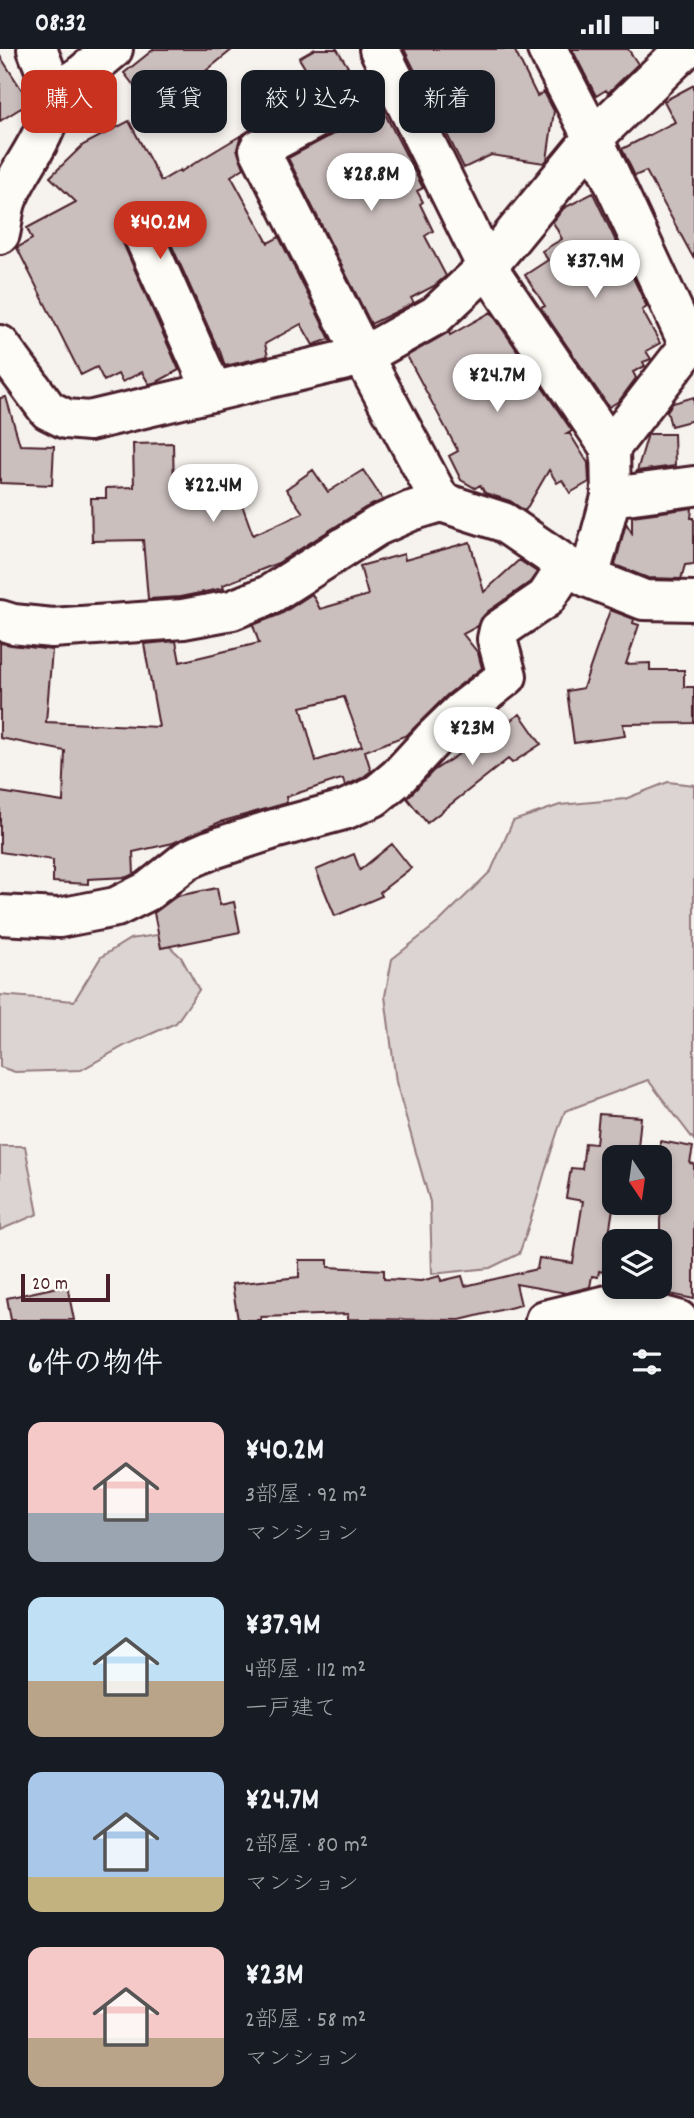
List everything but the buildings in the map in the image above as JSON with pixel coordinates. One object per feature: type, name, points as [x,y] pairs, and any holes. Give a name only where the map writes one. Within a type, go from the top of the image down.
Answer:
[{"type":"street","points":[[37,49],[45,70]]},
{"type":"street","points":[[88,70],[113,49]]},
{"type":"street","points":[[547,49],[692,342],[610,448]]},
{"type":"street","points":[[0,345],[48,410],[66,419],[89,421],[363,356],[436,315],[486,267],[593,138],[685,49]]},
{"type":"street","points":[[0,915],[60,918],[116,907],[148,891],[187,860],[210,850],[344,810],[374,797],[398,777],[461,712],[507,676],[497,639],[499,630],[578,572],[611,496],[610,448],[486,267],[386,63],[259,149],[363,356],[441,502]]},
{"type":"street","points":[[0,234],[7,198],[42,133]]},
{"type":"street","points":[[143,235],[214,392]]},
{"type":"street","points":[[611,496],[694,486]]},
{"type":"street","points":[[0,620],[52,628],[183,619],[232,610],[268,595],[377,526],[411,511],[441,502],[503,522],[578,572],[643,600],[694,601]]},
{"type":"street","points":[[545,1320],[618,1312],[678,1320]]},
{"type":"shaded area","points":[[668,782],[694,785],[694,1140],[648,1080],[565,1111],[519,1254],[490,1268],[432,1274],[430,1202],[396,1082],[385,996],[392,959],[439,922],[491,871],[513,821],[560,805],[625,799]]},
{"type":"shaded area","points":[[157,935],[181,957],[199,990],[176,1023],[126,1045],[81,1070],[15,1072],[0,1067],[0,995],[74,1001],[101,957],[130,939]]},
{"type":"shaded area","points":[[0,1146],[25,1146],[38,1214],[0,1230]]}]
